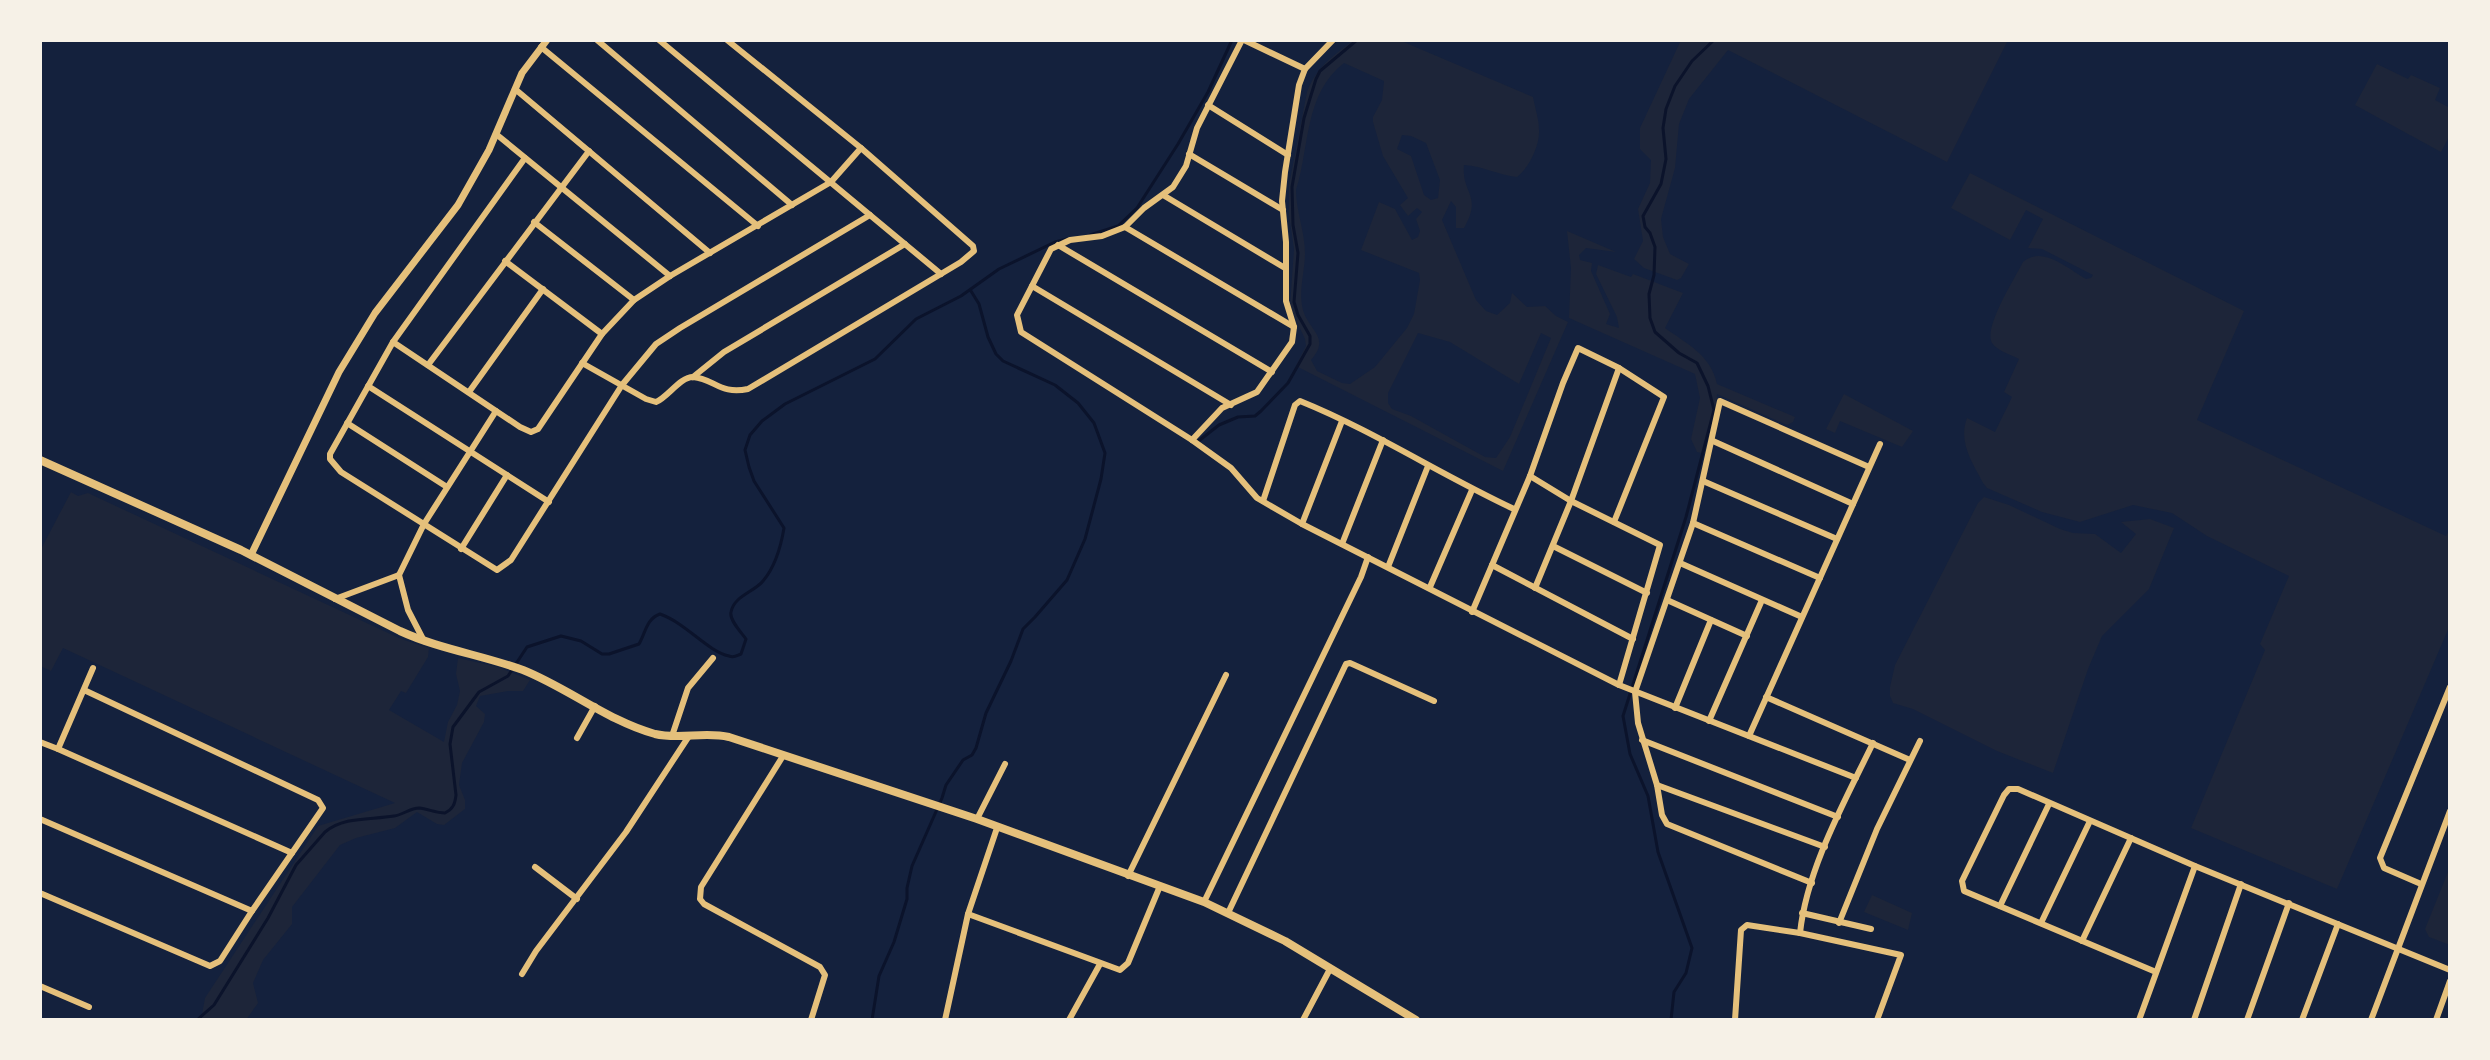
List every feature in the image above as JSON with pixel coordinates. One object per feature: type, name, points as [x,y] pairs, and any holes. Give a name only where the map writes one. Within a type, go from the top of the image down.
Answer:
[{"type":"main road","points":[[40,460],[251,555],[424,641],[525,671],[638,728],[672,736],[721,735],[977,819],[1204,902],[1285,941],[1416,1020]]},
{"type":"street","points":[[251,555],[339,372],[375,313],[458,205],[496,134],[522,73],[547,40]]},
{"type":"street","points":[[597,40],[792,205]]},
{"type":"street","points":[[659,40],[941,274]]},
{"type":"street","points":[[693,377],[735,392],[748,389],[969,257],[974,251],[973,246],[861,148],[727,40]]},
{"type":"street","points":[[1305,69],[1243,40],[1208,105],[1181,178],[1125,227],[1102,236],[1058,245],[1047,254],[1017,315],[1021,332],[1192,440],[1231,468],[1263,501],[1302,524],[1621,686],[1856,778]]},
{"type":"street","points":[[1192,440],[1217,413],[1257,392],[1289,348],[1294,327],[1286,301],[1283,210],[1288,155],[1299,85],[1305,69],[1333,40]]},
{"type":"street","points":[[541,47],[758,226]]},
{"type":"street","points":[[515,89],[710,253]]},
{"type":"street","points":[[1208,105],[1288,155]]},
{"type":"street","points":[[496,134],[670,276]]},
{"type":"street","points":[[393,342],[531,432],[538,429],[602,334],[634,300],[831,182],[861,148]]},
{"type":"street","points":[[428,365],[589,151]]},
{"type":"street","points":[[1189,154],[1283,210]]},
{"type":"street","points":[[525,158],[393,342],[330,454],[335,466],[497,570],[505,567],[622,385],[656,344],[870,215]]},
{"type":"street","points":[[1163,195],[1285,268]]},
{"type":"street","points":[[534,222],[634,300]]},
{"type":"street","points":[[1125,227],[1294,327]]},
{"type":"street","points":[[582,363],[656,402],[662,400],[724,352],[905,244]]},
{"type":"street","points":[[1058,245],[1272,372]]},
{"type":"street","points":[[505,261],[602,334]]},
{"type":"street","points":[[1032,286],[1231,405]]},
{"type":"street","points":[[469,392],[543,289]]},
{"type":"street","points":[[1472,612],[1530,476],[1577,349],[1583,349],[1619,368],[1661,394],[1664,399],[1614,522]]},
{"type":"street","points":[[1535,588],[1571,501],[1619,368]]},
{"type":"street","points":[[368,386],[549,502]]},
{"type":"street","points":[[1812,883],[1672,828],[1662,815],[1657,785],[1638,723],[1634,691],[1693,523],[1720,401],[1869,467]]},
{"type":"street","points":[[1263,501],[1297,402],[1307,403],[1383,440],[1472,490],[1514,509]]},
{"type":"street","points":[[424,641],[408,610],[399,575],[424,524],[496,411]]},
{"type":"street","points":[[1302,524],[1342,421]]},
{"type":"street","points":[[347,423],[447,487]]},
{"type":"street","points":[[1342,544],[1383,440]]},
{"type":"street","points":[[1713,441],[1853,504]]},
{"type":"street","points":[[1749,736],[1880,444]]},
{"type":"street","points":[[1388,567],[1428,466]]},
{"type":"street","points":[[461,549],[507,475]]},
{"type":"street","points":[[1530,476],[1571,501],[1660,545],[1621,686]]},
{"type":"street","points":[[1703,481],[1837,539]]},
{"type":"street","points":[[1430,587],[1472,490]]},
{"type":"street","points":[[1693,523],[1820,578]]},
{"type":"street","points":[[1553,546],[1647,593]]},
{"type":"street","points":[[1204,902],[1368,557]]},
{"type":"street","points":[[1680,563],[1802,617]]},
{"type":"street","points":[[1492,565],[1633,639]]},
{"type":"street","points":[[335,599],[399,575]]},
{"type":"street","points":[[1667,600],[1747,636]]},
{"type":"street","points":[[1709,721],[1762,600]]},
{"type":"street","points":[[1675,708],[1711,620]]},
{"type":"street","points":[[672,736],[688,688],[713,658]]},
{"type":"street","points":[[1228,913],[1346,664],[1350,663],[1434,701]]},
{"type":"street","points":[[58,749],[93,668]]},
{"type":"street","points":[[1128,876],[1226,675]]},
{"type":"street","points":[[2421,884],[2380,863],[2450,687]]},
{"type":"street","points":[[40,893],[210,966],[220,961],[321,811],[322,802],[84,690]]},
{"type":"street","points":[[1766,697],[1910,760]]},
{"type":"street","points":[[577,738],[595,706]]},
{"type":"street","points":[[522,974],[648,801],[689,736]]},
{"type":"street","points":[[1642,740],[1838,817]]},
{"type":"street","points":[[1839,923],[1858,872],[1920,741]]},
{"type":"street","points":[[40,742],[292,853]]},
{"type":"street","points":[[1800,933],[1802,913],[1825,847],[1873,743]]},
{"type":"street","points":[[783,756],[701,887],[700,899],[820,967],[825,975],[824,983],[811,1020]]},
{"type":"street","points":[[977,819],[1005,764]]},
{"type":"street","points":[[1657,785],[1825,847]]},
{"type":"street","points":[[2156,972],[1967,893],[1962,888],[1975,851],[2009,789],[2018,789],[2195,866],[2450,970]]},
{"type":"street","points":[[2000,906],[2049,804]]},
{"type":"street","points":[[2371,1020],[2450,811]]},
{"type":"street","points":[[40,819],[252,911]]},
{"type":"street","points":[[2041,923],[2090,821]]},
{"type":"street","points":[[945,1020],[968,914],[997,828]]},
{"type":"street","points":[[2082,941],[2131,838]]},
{"type":"street","points":[[2139,1020],[2195,866]]},
{"type":"street","points":[[535,867],[577,899]]},
{"type":"street","points":[[2194,1020],[2241,884]]},
{"type":"street","points":[[968,914],[1120,970],[1128,963],[1160,886]]},
{"type":"street","points":[[2247,1020],[2289,903]]},
{"type":"street","points":[[1802,913],[1871,929]]},
{"type":"street","points":[[2302,1020],[2338,924]]},
{"type":"street","points":[[1735,1020],[1742,927],[1800,933],[1901,955],[1877,1020]]},
{"type":"street","points":[[1069,1020],[1100,964]]},
{"type":"street","points":[[1303,1020],[1330,969]]},
{"type":"street","points":[[2438,1019],[2450,981]]},
{"type":"street","points":[[40,986],[89,1007]]},
{"type":"shaded area","points":[[1354,40],[1399,40],[1533,97],[1539,136],[1526,168],[1517,177],[1464,165],[1465,182],[1472,201],[1469,217],[1464,228],[1456,228],[1456,207],[1451,201],[1442,220],[1476,300],[1486,311],[1497,315],[1510,303],[1512,293],[1527,307],[1545,306],[1568,322],[1503,471],[1296,366],[1306,346],[1290,307],[1294,249],[1289,185],[1311,83],[1321,68]],"holes":[[[1344,63],[1384,81],[1382,100],[1373,122],[1383,156],[1408,198],[1400,205],[1408,216],[1417,208],[1422,212],[1416,219],[1420,231],[1418,237],[1412,240],[1395,209],[1379,202],[1361,250],[1419,273],[1420,280],[1414,314],[1407,328],[1375,367],[1350,384],[1317,371],[1311,360],[1317,352],[1319,340],[1303,310],[1301,296],[1305,245],[1296,190],[1315,105],[1331,76]],[[1402,135],[1426,143],[1440,180],[1438,198],[1431,200],[1424,195],[1411,156],[1397,149]],[[1418,333],[1450,342],[1519,384],[1541,333],[1551,338],[1510,437],[1496,458],[1485,457],[1411,416],[1392,409],[1388,403],[1388,393]]]},
{"type":"shaded area","points":[[1681,40],[2008,40],[1947,162],[1728,50],[1689,99],[1679,124],[1675,168],[1661,219],[1663,237],[1670,254],[1689,264],[1677,280],[1644,268],[1634,259],[1643,241],[1638,209],[1650,183],[1651,160],[1640,149],[1640,128]]},
{"type":"shaded area","points":[[2377,64],[2408,79],[2411,75],[2440,88],[2435,100],[2450,108],[2450,135],[2441,152],[2355,105]]},
{"type":"shaded area","points":[[1970,173],[2244,311],[2197,420],[2446,536],[2450,529],[2450,625],[2337,889],[2191,828],[2265,650],[2260,644],[2289,576],[2207,536],[2172,513],[2133,505],[2080,522],[2042,512],[1987,488],[1983,483],[1965,444],[1965,427],[1967,418],[1995,432],[2012,397],[2004,392],[2019,359],[1997,348],[1990,336],[2007,291],[2023,262],[2030,257],[2047,257],[2086,279],[2093,275],[2042,249],[2028,248],[2043,219],[2026,210],[2010,240],[1951,208]]},
{"type":"shaded area","points":[[1567,231],[1616,252],[1586,248],[1579,255],[1580,260],[1592,263],[1591,271],[1610,314],[1606,324],[1619,328],[1617,317],[1596,274],[1598,265],[1631,277],[1633,274],[1683,293],[1665,328],[1704,358],[1717,384],[1795,417],[1793,422],[1787,425],[1717,394],[1716,413],[1706,454],[1697,452],[1691,439],[1700,398],[1695,374],[1569,318],[1571,268]]},
{"type":"shaded area","points":[[1844,394],[1913,431],[1902,447],[1840,421],[1835,433],[1826,429]]},
{"type":"shaded area","points":[[71,492],[78,496],[88,493],[401,639],[429,648],[428,657],[406,693],[401,691],[389,710],[444,742],[460,691],[456,674],[458,658],[498,667],[530,680],[523,691],[480,696],[476,706],[485,714],[484,722],[462,763],[459,785],[465,809],[444,825],[417,812],[395,828],[340,845],[292,907],[292,924],[263,960],[253,983],[258,1003],[246,1020],[201,1020],[205,998],[318,826],[395,803],[63,648],[51,671],[40,666],[40,551]]},
{"type":"shaded area","points":[[1984,497],[2060,529],[2095,534],[2121,553],[2136,534],[2121,522],[2150,519],[2174,528],[2149,589],[2102,636],[2053,773],[1997,751],[1913,709],[1893,703],[1890,696],[1895,665],[1978,503]]},
{"type":"shaded area","points":[[2450,867],[2450,945],[2429,937],[2425,929]]},
{"type":"shaded area","points":[[1872,895],[1912,913],[1908,930],[1864,912]]},
{"type":"waterway","points":[[1090,235],[1118,226],[1137,208],[1208,92],[1232,40]]},
{"type":"waterway","points":[[1196,443],[1219,425],[1238,417],[1255,416],[1261,411],[1288,383],[1310,344],[1310,336],[1294,302],[1298,253],[1293,225],[1292,187],[1304,118],[1316,79],[1320,71],[1357,40]]},
{"type":"waterway","points":[[1671,1020],[1674,992],[1686,973],[1692,948],[1658,852],[1648,796],[1630,754],[1623,716],[1686,517],[1714,410],[1708,386],[1697,363],[1679,353],[1655,332],[1650,318],[1649,294],[1654,275],[1655,247],[1643,216],[1661,184],[1666,159],[1663,128],[1675,86],[1692,61],[1714,40]]},
{"type":"waterway","points":[[197,1020],[214,1005],[268,918],[296,865],[325,832],[341,823],[394,816],[416,808],[445,813],[452,808],[456,795],[450,744],[453,727],[479,692],[508,676],[527,647],[561,636],[581,641],[602,654],[609,654],[639,644],[649,623],[660,614],[721,653],[732,657],[741,654],[746,639],[732,619],[731,612],[740,598],[759,585],[771,569],[784,528],[754,481],[745,450],[750,435],[762,421],[785,404],[875,359],[916,319],[961,296],[999,269],[1067,239]]},
{"type":"waterway","points":[[872,1020],[879,976],[894,942],[907,899],[912,866],[946,785],[963,760],[972,755],[976,748],[986,713],[1023,629],[1067,580],[1085,539],[1105,453],[1094,423],[1078,403],[1055,385],[1003,361],[996,354],[979,304],[971,291]]}]
